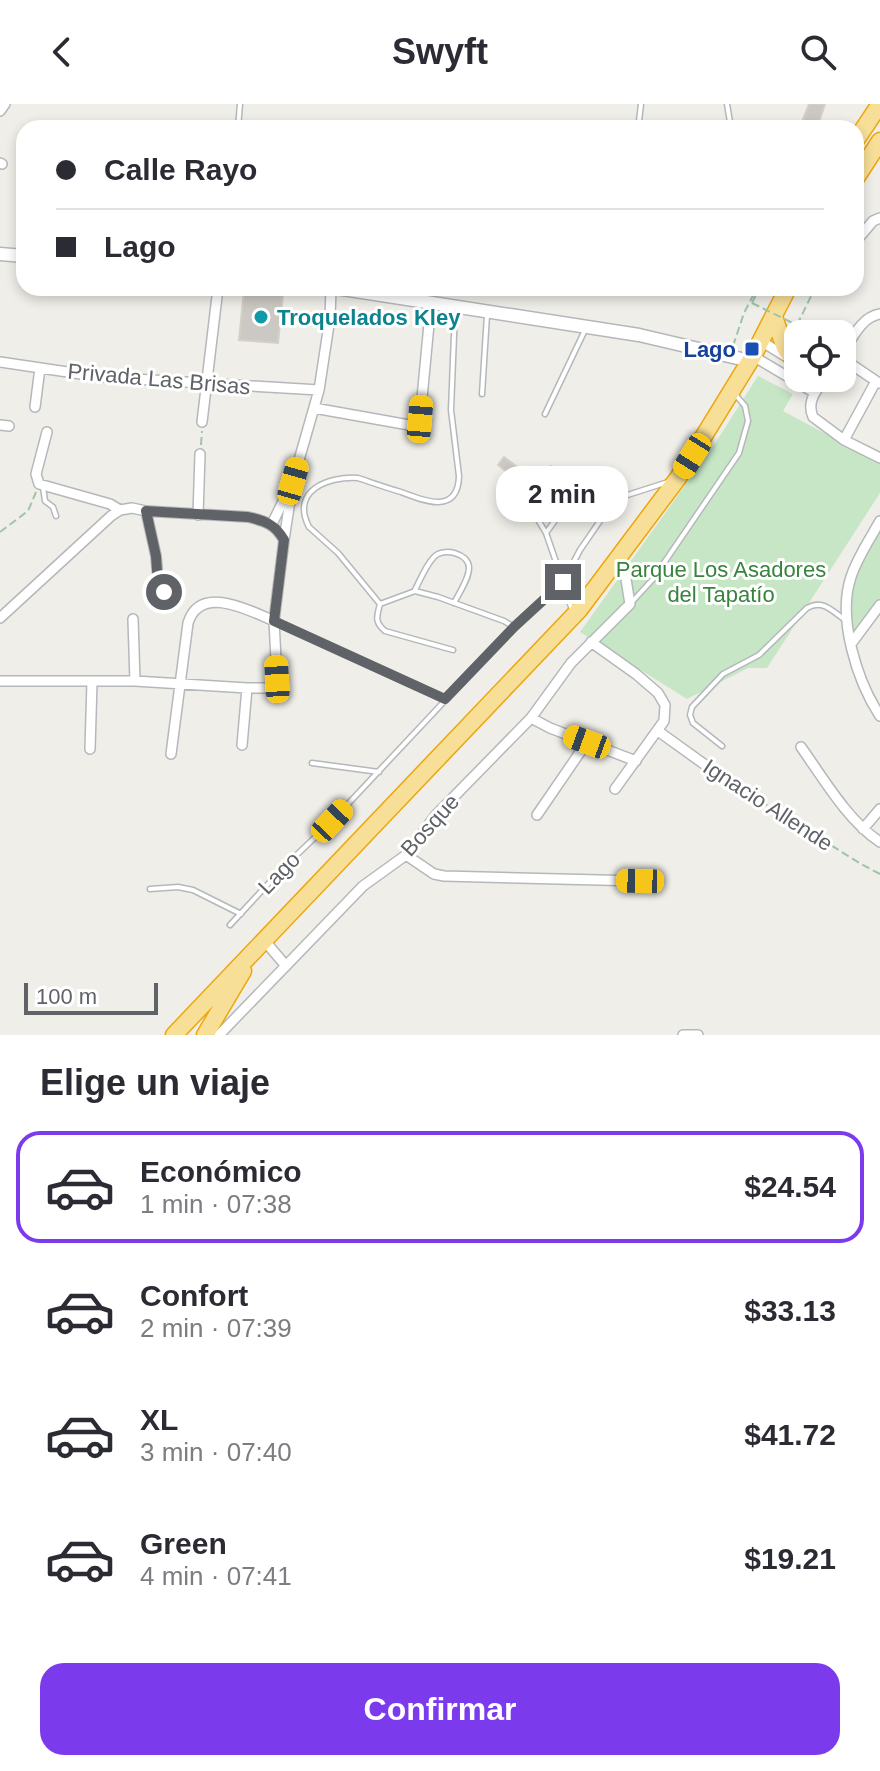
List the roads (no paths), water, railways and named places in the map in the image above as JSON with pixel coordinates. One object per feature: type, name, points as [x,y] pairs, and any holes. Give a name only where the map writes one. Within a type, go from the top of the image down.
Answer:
[{"type":"highway","points":[[864,128],[880,104]]},
{"type":"highway","points":[[864,166],[880,141]]},
{"type":"highway","points":[[174,1035],[574,615],[678,478],[733,391],[784,296]]},
{"type":"highway","points":[[774,317],[784,345]]},
{"type":"highway","points":[[205,1035],[259,944]]},
{"type":"street","points":[[864,232],[880,218]]},
{"type":"street","points":[[202,422],[217,296]]},
{"type":"street","points":[[0,681],[135,681],[247,688],[274,686],[277,679],[274,621],[284,540],[293,481],[319,390],[333,296]]},
{"type":"street","points":[[390,296],[639,335],[730,356],[754,353],[784,360]]},
{"type":"street","points":[[314,408],[409,425],[416,423],[420,419],[431,303]]},
{"type":"street","points":[[856,335],[871,315],[880,314]]},
{"type":"street","points":[[754,353],[815,393],[810,404],[813,417],[844,440],[880,458]]},
{"type":"street","name":"Privada Las Brisas","points":[[0,362],[101,377],[319,390]]},
{"type":"street","points":[[844,440],[878,382],[856,366]]},
{"type":"street","points":[[35,407],[40,368]]},
{"type":"street","points":[[47,432],[36,474],[40,482],[120,510]]},
{"type":"street","points":[[198,515],[200,454]]},
{"type":"street","points":[[272,524],[293,481]]},
{"type":"street","points":[[0,618],[120,510],[132,508],[248,517],[272,524],[284,540]]},
{"type":"street","points":[[146,511],[156,556],[159,589],[178,593]]},
{"type":"street","points":[[880,521],[850,577],[846,602],[851,644],[862,680],[880,716]]},
{"type":"street","points":[[615,564],[625,573],[630,604]]},
{"type":"street","points":[[171,754],[191,613],[200,604],[215,602],[244,608],[274,621]]},
{"type":"street","name":"Bosque","points":[[219,1035],[363,886],[406,855],[435,816],[531,718],[571,663],[630,604]]},
{"type":"street","points":[[851,644],[880,605]]},
{"type":"street","points":[[133,619],[135,681]]},
{"type":"street","points":[[591,642],[636,674],[658,693],[665,705],[664,721],[615,789]]},
{"type":"street","points":[[90,749],[92,682]]},
{"type":"street","points":[[242,745],[247,688]]},
{"type":"street","points":[[531,718],[636,761]]},
{"type":"street","name":"Ignacio Allende","points":[[658,731],[722,777]]},
{"type":"street","points":[[537,815],[587,742]]},
{"type":"street","points":[[801,747],[863,829],[880,842]]},
{"type":"street","points":[[863,829],[880,809]]},
{"type":"street","points":[[406,855],[434,874],[444,876],[640,881]]},
{"type":"street","points":[[259,944],[286,966]]},
{"type":"street","points":[[683,1035],[698,1035]]},
{"type":"lane","points":[[380,604],[338,553],[309,527],[305,520],[305,501],[310,491],[324,482],[347,477],[424,501],[440,502],[453,497],[459,485],[451,410],[455,307]]},
{"type":"lane","points":[[482,394],[488,313]]},
{"type":"lane","points":[[545,414],[587,327]]},
{"type":"lane","name":"Bosque","points":[[630,604],[653,579],[739,453],[748,421],[745,406],[733,391]]},
{"type":"lane","points":[[538,483],[551,469],[615,499],[678,478]]},
{"type":"lane","points":[[40,482],[44,498],[53,507],[56,516]]},
{"type":"lane","points":[[546,533],[582,483]]},
{"type":"lane","points":[[532,491],[526,500],[546,533],[574,615]]},
{"type":"lane","name":"Lago","points":[[230,925],[514,627],[563,582],[580,550],[615,499]]},
{"type":"lane","points":[[415,591],[433,557],[450,551],[467,561],[469,566],[454,603]]},
{"type":"lane","points":[[380,604],[415,591],[514,627]]},
{"type":"lane","points":[[722,746],[693,723],[690,715],[692,707],[723,674],[759,655],[815,603],[823,604],[846,620]]},
{"type":"lane","points":[[380,604],[378,625],[385,631],[453,650]]},
{"type":"lane","points":[[274,621],[445,699]]},
{"type":"lane","points":[[312,763],[379,772]]},
{"type":"lane","points":[[150,889],[178,887],[193,890],[241,914]]},
{"type":"place","name":"Troquelados Kley","points":[[261,317]]},
{"type":"place","name":"Lago","points":[[752,349]]},
{"type":"park label","name":"Parque Los Asadores del Tapatío","points":[[721,582]]}]
